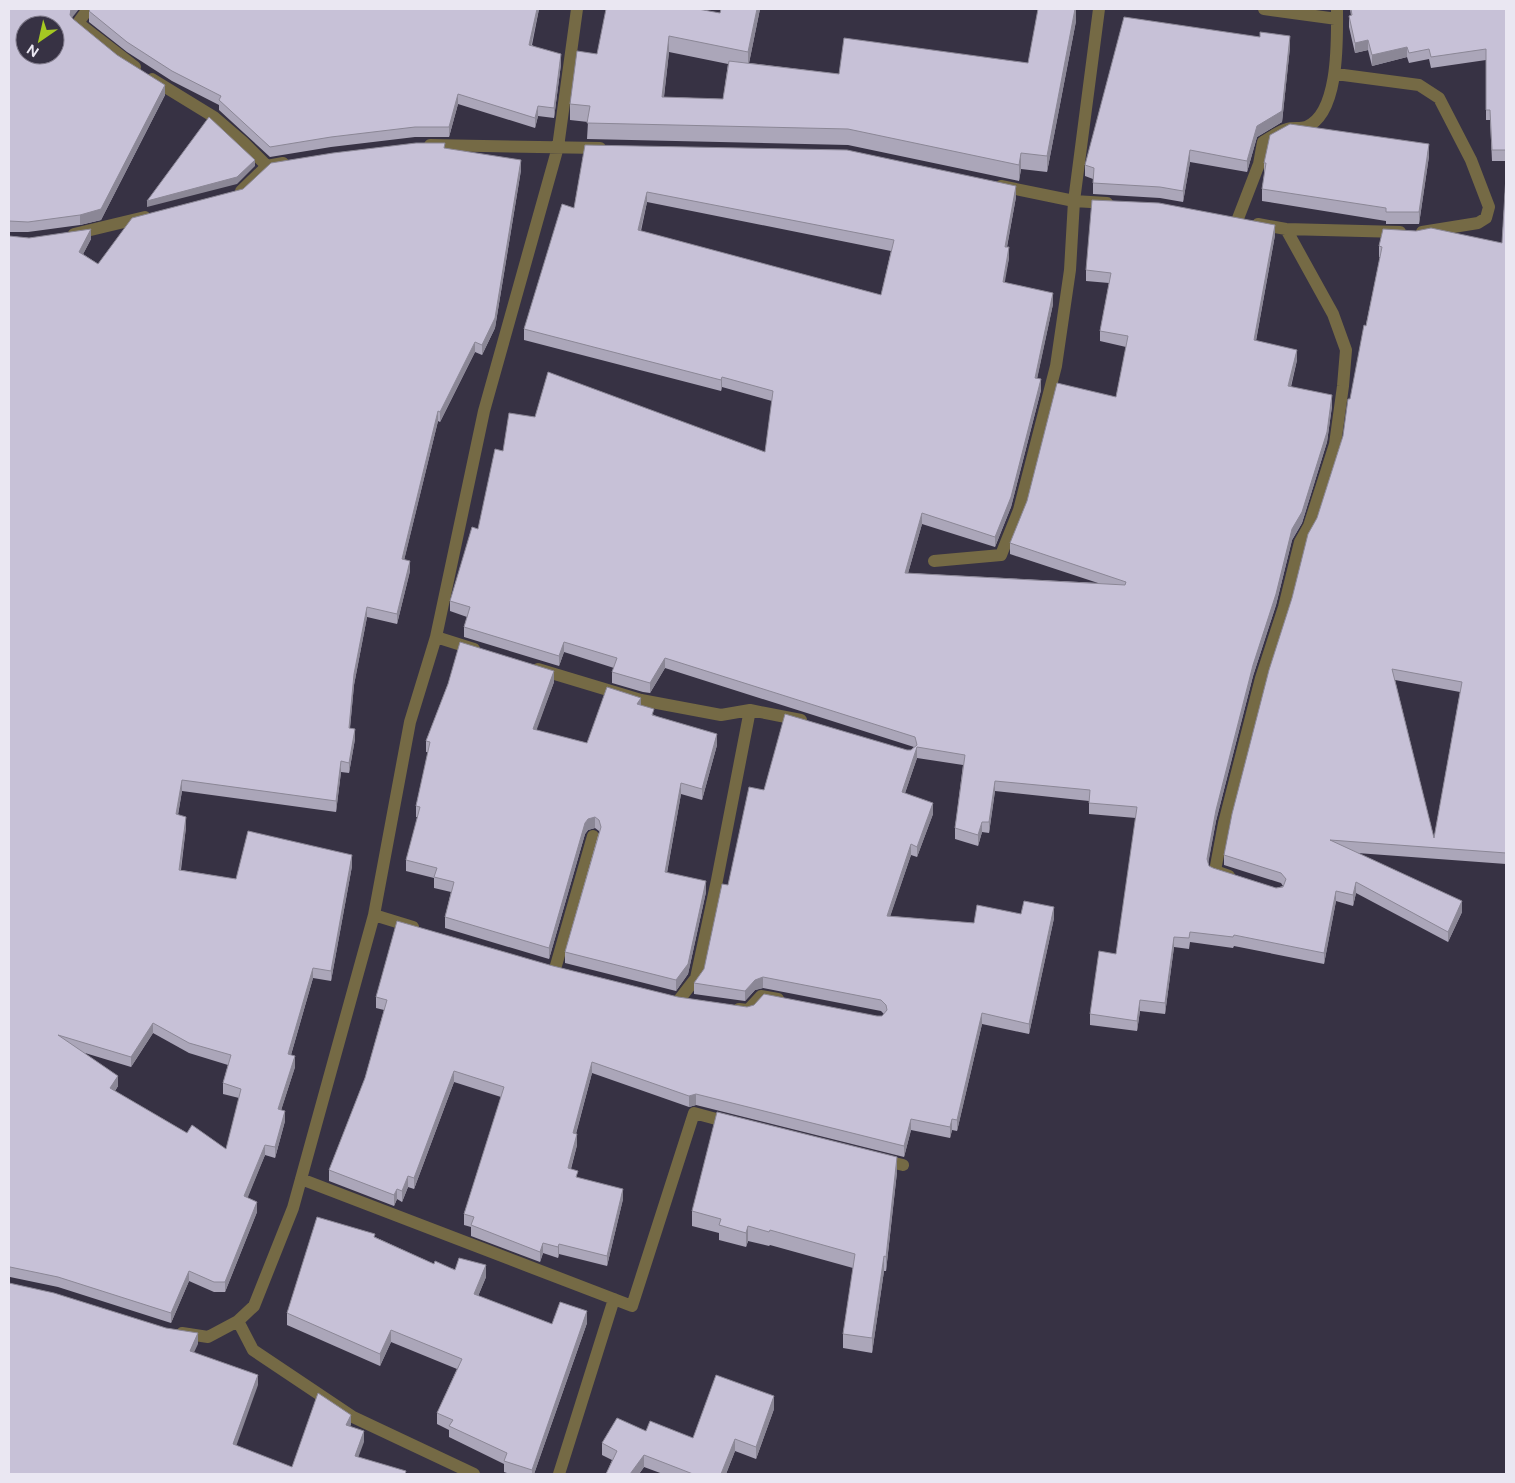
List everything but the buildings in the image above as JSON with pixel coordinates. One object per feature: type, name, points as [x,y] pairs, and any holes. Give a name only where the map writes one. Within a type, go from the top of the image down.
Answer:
[{"type":"street","points":[[88,9],[78,23],[122,59],[214,117],[267,166]]},
{"type":"street","points":[[168,1331],[208,1336],[238,1320],[254,1306],[293,1208],[374,915],[410,722],[436,637],[484,411],[558,147],[577,9]]},
{"type":"street","points":[[934,561],[1001,555],[1019,510],[1056,366],[1070,270],[1074,201],[1100,9]]},
{"type":"street","points":[[1264,9],[1337,14],[1336,74],[1318,116],[1306,127],[1286,128],[1263,142],[1259,164],[1232,220],[1286,229],[1416,233],[1478,224],[1486,218],[1489,207],[1472,160],[1439,98],[1419,85],[1336,74]]},
{"type":"street","points":[[416,145],[608,148]]},
{"type":"street","points":[[232,193],[241,191],[267,166],[295,161]]},
{"type":"street","points":[[989,183],[1074,201],[1122,204]]},
{"type":"street","points":[[64,235],[82,233],[160,213]]},
{"type":"street","points":[[1242,880],[1215,872],[1224,824],[1261,678],[1284,607],[1300,542],[1309,526],[1335,444],[1346,350],[1333,314],[1286,229]]},
{"type":"street","points":[[436,637],[490,654]]},
{"type":"street","points":[[526,665],[641,700],[722,715],[750,710],[818,725]]},
{"type":"street","points":[[696,1003],[674,999],[696,978],[718,880],[750,710]]},
{"type":"street","points":[[555,969],[593,836]]},
{"type":"street","points":[[374,915],[422,930]]},
{"type":"street","points":[[722,1006],[748,1010],[761,996],[794,1002]]},
{"type":"street","points":[[301,1179],[632,1306],[694,1114],[742,1125]]},
{"type":"street","points":[[865,1156],[903,1165]]},
{"type":"street","points":[[559,1474],[614,1299]]},
{"type":"street","points":[[238,1320],[253,1350],[353,1417],[474,1474]]}]
